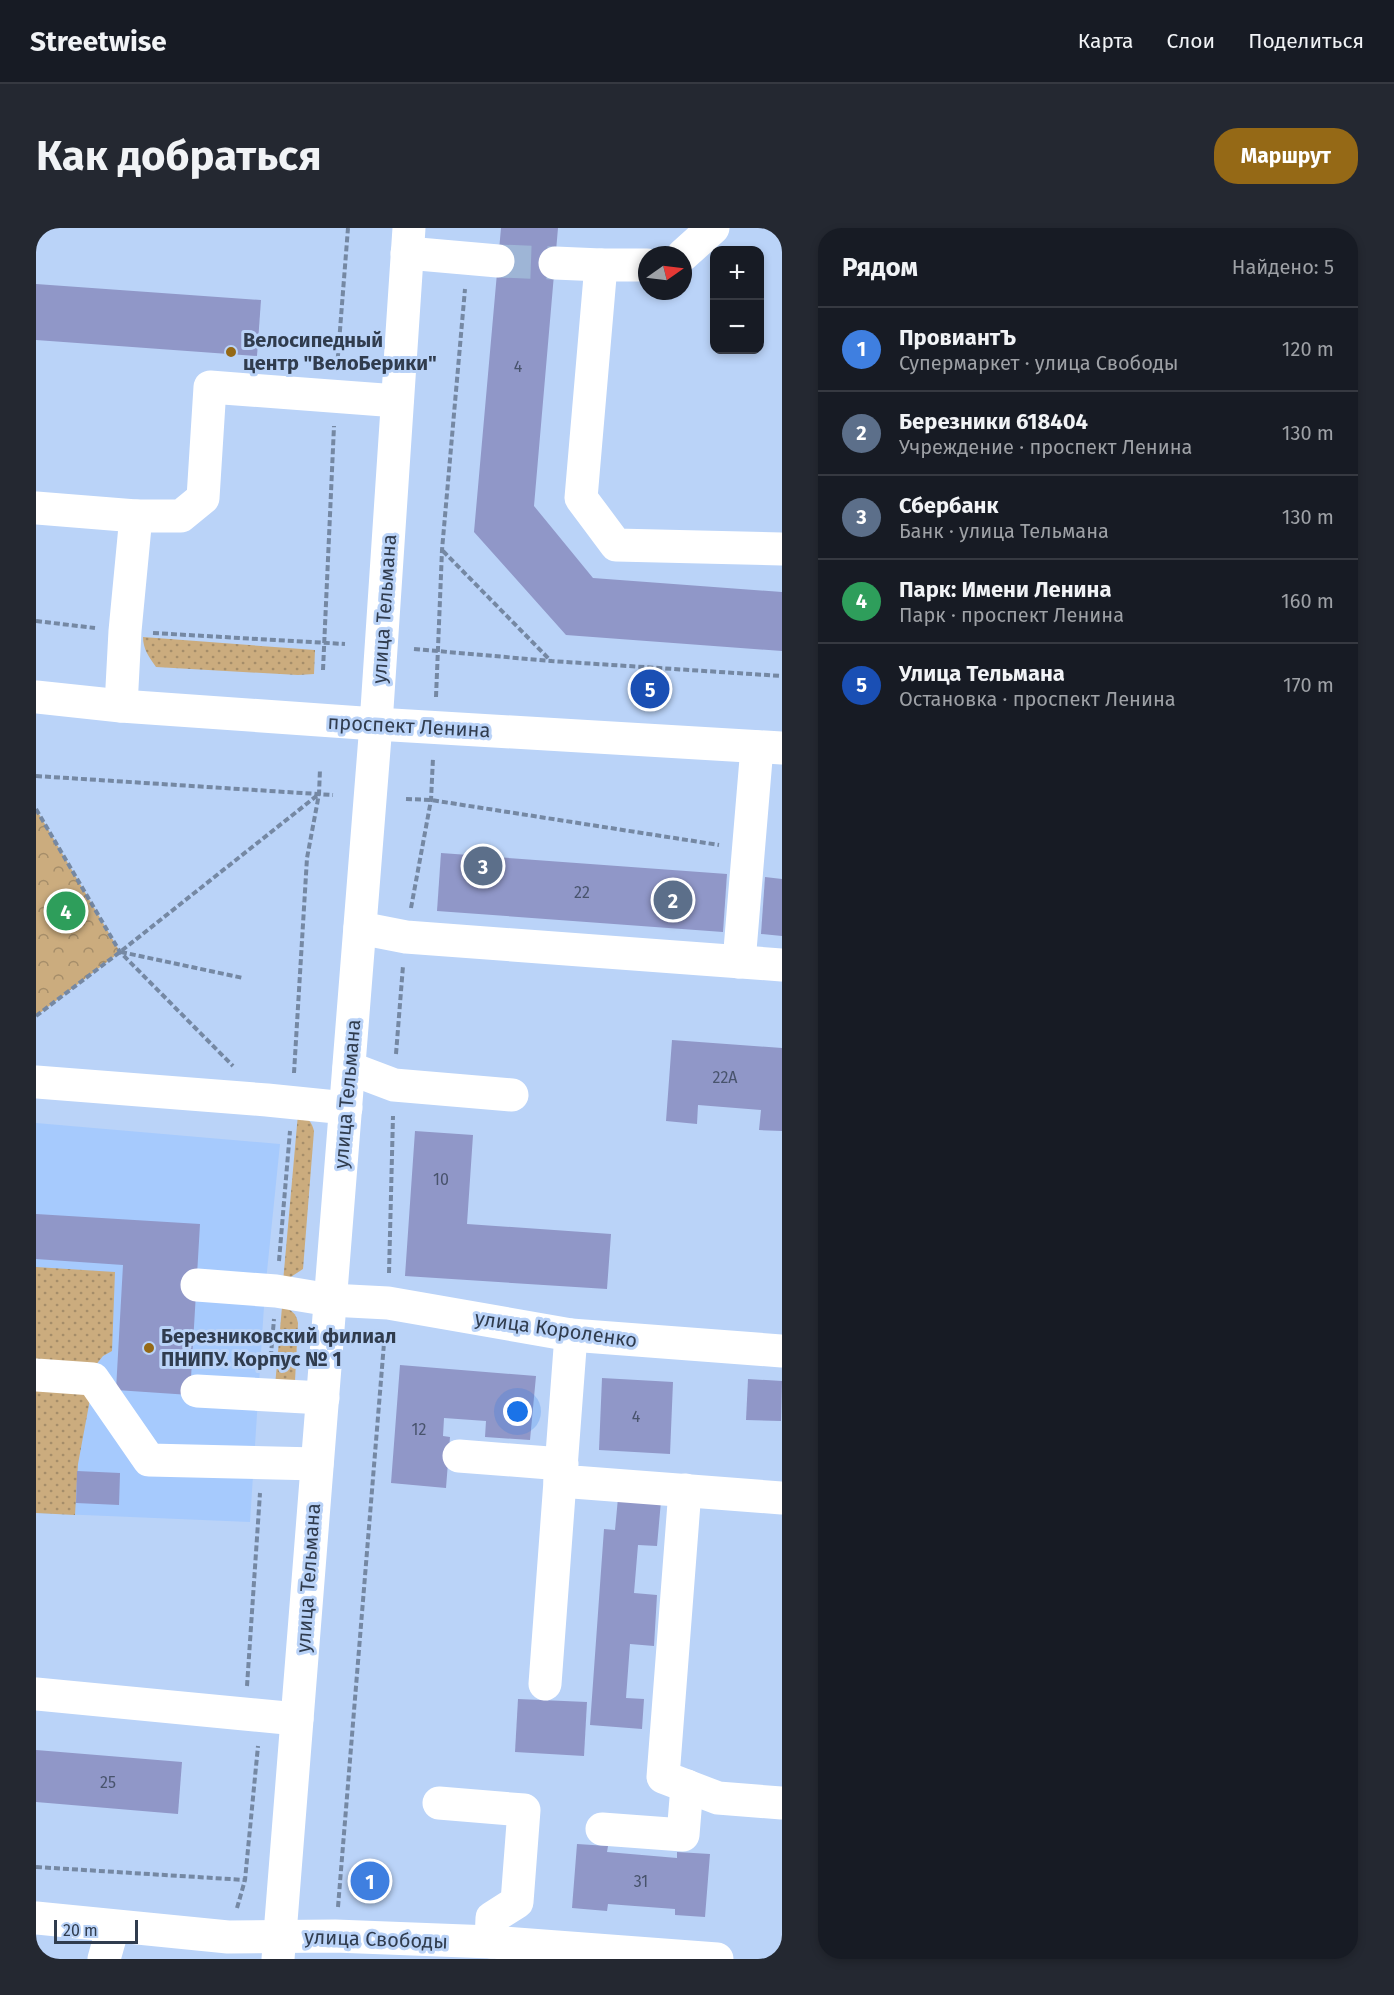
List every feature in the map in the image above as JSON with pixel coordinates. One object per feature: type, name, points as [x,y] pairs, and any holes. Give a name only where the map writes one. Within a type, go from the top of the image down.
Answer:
[{"type":"street","points":[[692,247],[713,228]]},
{"type":"street","points":[[408,241],[498,261]]},
{"type":"street","name":"улица Тельмана","points":[[279,1948],[376,724],[408,241]]},
{"type":"street","points":[[555,263],[638,265]]},
{"type":"street","points":[[601,265],[581,498],[616,545],[782,549]]},
{"type":"street","points":[[36,508],[136,516],[181,516],[203,498],[210,387],[398,401]]},
{"type":"street","points":[[121,706],[125,631],[136,516]]},
{"type":"street","name":"проспект Ленина","points":[[36,697],[121,706],[376,724],[770,748]]},
{"type":"street","points":[[739,962],[748,850],[770,748]]},
{"type":"street","points":[[360,928],[406,937],[782,965]]},
{"type":"street","points":[[349,1068],[394,1085],[512,1095]]},
{"type":"street","points":[[36,1082],[346,1108]]},
{"type":"street","name":"улица Короленко","points":[[197,1285],[276,1291],[330,1300],[388,1303],[571,1335],[782,1351]]},
{"type":"street","points":[[545,1684],[571,1335]]},
{"type":"street","points":[[36,1375],[93,1379],[149,1460],[317,1464]]},
{"type":"street","points":[[196,1391],[323,1398]]},
{"type":"street","points":[[459,1456],[685,1490],[782,1498]]},
{"type":"street","points":[[685,1490],[663,1777],[718,1798],[782,1803]]},
{"type":"street","points":[[36,1694],[297,1719]]},
{"type":"street","points":[[602,1829],[683,1835],[687,1786]]},
{"type":"street","points":[[439,1803],[524,1810],[517,1902],[492,1918],[491,1942]]},
{"type":"street","name":"улица Свободы","points":[[36,1918],[228,1937],[279,1948],[335,1936],[491,1942],[717,1959]]},
{"type":"street","points":[[104,1959],[113,1927]]},
{"type":"path","points":[[323,670],[335,396],[348,228]]},
{"type":"path","points":[[442,550],[551,661]]},
{"type":"path","points":[[36,621],[125,631],[345,644]]},
{"type":"path","points":[[414,649],[551,661],[782,676]]},
{"type":"path","points":[[36,776],[333,795]]},
{"type":"path","points":[[36,1016],[319,794]]},
{"type":"path","points":[[405,799],[431,800],[748,850]]},
{"type":"path","points":[[36,809],[120,952],[234,1067]]},
{"type":"path","points":[[120,952],[243,978]]},
{"type":"path","points":[[36,1867],[245,1880]]},
{"type":"shaded area","name":"Березниковский филиал ПНИПУ. Корпус № 1","points":[[36,1123],[280,1144],[265,1291],[250,1522],[36,1513]]},
{"type":"green space","points":[[143,637],[315,650],[314,674],[156,667],[145,649]]},
{"type":"green space","points":[[36,809],[120,952],[36,1016]]},
{"type":"green space","points":[[298,1114],[309,1120],[314,1131],[303,1269],[283,1282]]},
{"type":"green space","points":[[36,1267],[115,1272],[112,1351],[103,1356],[95,1366],[36,1361]]},
{"type":"green space","points":[[282,1307],[293,1312],[298,1323],[295,1381],[275,1386]]},
{"type":"green space","points":[[36,1383],[91,1394],[78,1464],[75,1515],[36,1513]]},
{"type":"building","points":[[501,228],[558,228],[534,506],[593,578],[782,592],[782,651],[566,635],[474,532]]},
{"type":"building","points":[[36,284],[261,300],[257,356],[36,340]]},
{"type":"building","points":[[441,853],[727,874],[723,932],[437,911]]},
{"type":"building","points":[[765,877],[782,879],[782,936],[761,934]]},
{"type":"building","points":[[672,1040],[782,1048],[782,1131],[759,1130],[761,1110],[698,1105],[697,1124],[666,1121]]},
{"type":"building","points":[[415,1131],[473,1135],[467,1224],[611,1234],[607,1289],[405,1276]]},
{"type":"building","points":[[36,1214],[200,1224],[190,1395],[116,1390],[123,1265],[36,1259]]},
{"type":"building","points":[[400,1365],[536,1376],[530,1440],[485,1437],[486,1421],[444,1418],[443,1436],[450,1437],[446,1488],[391,1483]]},
{"type":"building","points":[[602,1378],[673,1382],[670,1454],[599,1450]]},
{"type":"building","points":[[748,1379],[782,1381],[781,1421],[746,1420]]},
{"type":"building","points":[[77,1471],[120,1473],[119,1505],[76,1503]]},
{"type":"building","points":[[618,1498],[661,1501],[657,1546],[638,1545],[634,1593],[657,1595],[654,1646],[630,1644],[626,1698],[644,1699],[642,1729],[590,1725],[604,1529],[615,1530]]},
{"type":"building","points":[[518,1699],[587,1702],[584,1756],[515,1752]]},
{"type":"building","points":[[36,1750],[182,1762],[178,1814],[36,1802]]},
{"type":"building","points":[[577,1844],[608,1846],[607,1852],[677,1858],[677,1852],[710,1854],[705,1917],[675,1915],[675,1909],[608,1904],[607,1911],[572,1908]]},
{"type":"tunnel","points":[[498,261],[555,263]]},
{"type":"place","name":"Велосипедный центр \"ВелоБерики\"","points":[[231,352]]},
{"type":"place","name":"Улица Тельмана","points":[[650,689]]},
{"type":"place","name":"Сбербанк","points":[[483,866]]},
{"type":"place","name":"Березники 618404","points":[[673,900]]},
{"type":"place","name":"Парк: Имени Ленина","points":[[66,911]]},
{"type":"place","name":"Березниковский филиал ПНИПУ. Корпус № 1","points":[[149,1348]]},
{"type":"place","name":"ПровиантЪ","points":[[370,1881]]}]
